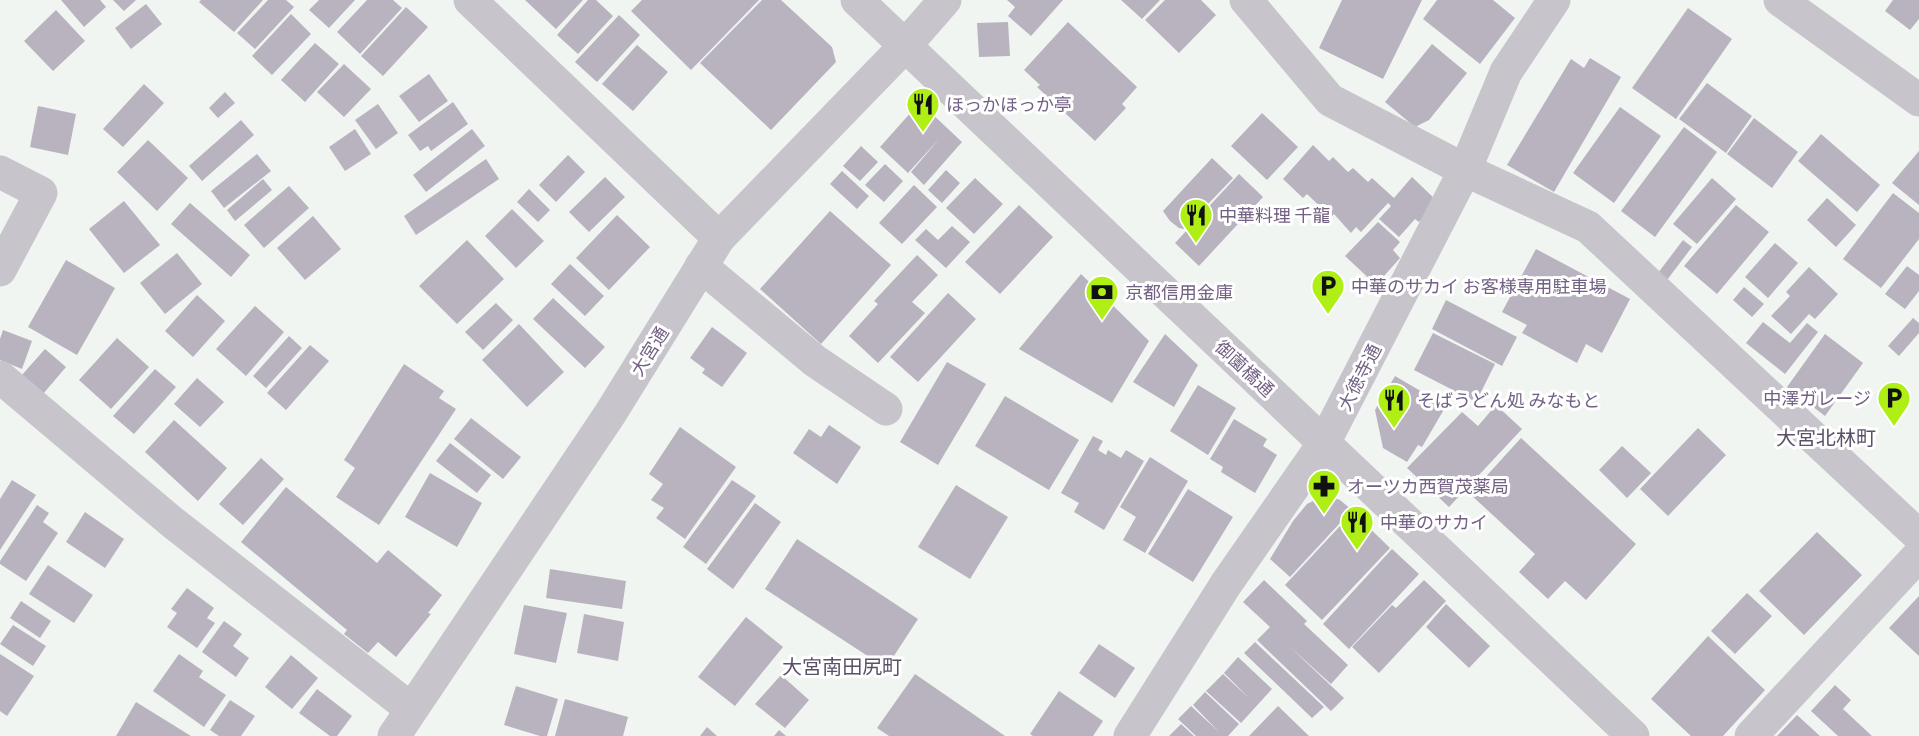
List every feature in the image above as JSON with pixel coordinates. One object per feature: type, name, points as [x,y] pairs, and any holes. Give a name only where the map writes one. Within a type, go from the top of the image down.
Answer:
[{"type":"street","points":[[470,0],[719,238]]},
{"type":"street","name":"御薗橋通","points":[[856,0],[1633,736]]},
{"type":"street","name":"大宮通","points":[[394,736],[610,414],[719,238],[905,46],[945,0]]},
{"type":"street","points":[[1246,0],[1330,100],[1465,170],[1588,227],[1919,536]]},
{"type":"street","name":"大徳寺通","points":[[1130,736],[1226,584],[1324,443],[1465,170],[1506,72],[1554,0]]},
{"type":"street","points":[[1780,0],[1919,100]]},
{"type":"street","points":[[0,172],[41,193],[0,270]]},
{"type":"street","points":[[701,266],[815,361],[886,409]]},
{"type":"street","points":[[0,377],[172,522],[411,709]]},
{"type":"street","points":[[1751,736],[1919,555]]},
{"type":"building","points":[[61,0],[100,0],[106,7],[84,27]]},
{"type":"building","points":[[113,0],[136,0],[124,11]]},
{"type":"building","points":[[201,0],[263,0],[234,32],[199,2]]},
{"type":"building","points":[[268,0],[286,0],[294,7],[255,49],[237,33]]},
{"type":"building","points":[[319,0],[355,0],[329,28],[309,10]]},
{"type":"building","points":[[367,0],[393,0],[402,8],[360,54],[337,32]]},
{"type":"building","points":[[525,0],[583,0],[556,29]]},
{"type":"building","points":[[588,0],[596,0],[613,16],[578,54],[557,35]]},
{"type":"building","points":[[642,0],[759,0],[691,70],[631,11]]},
{"type":"building","points":[[762,0],[781,0],[832,47],[836,62],[771,130],[700,63]]},
{"type":"building","points":[[1007,0],[1063,0],[1031,36],[1008,16],[1015,7]]},
{"type":"building","points":[[1121,0],[1160,0],[1142,19]]},
{"type":"building","points":[[1165,0],[1201,0],[1216,15],[1179,53],[1145,20]]},
{"type":"building","points":[[1342,0],[1422,0],[1383,79],[1319,48]]},
{"type":"building","points":[[1437,0],[1493,0],[1515,18],[1480,64],[1423,19]]},
{"type":"building","points":[[1893,0],[1919,0],[1919,19],[1910,30],[1885,11]]},
{"type":"building","points":[[146,4],[162,24],[131,49],[115,28]]},
{"type":"building","points":[[406,7],[428,27],[383,76],[361,56]]},
{"type":"building","points":[[1688,8],[1732,39],[1676,119],[1632,88]]},
{"type":"building","points":[[56,10],[85,41],[53,71],[24,41]]},
{"type":"building","points":[[291,14],[311,34],[272,75],[252,56]]},
{"type":"building","points":[[619,15],[640,35],[597,82],[575,62]]},
{"type":"building","points":[[1008,22],[1010,56],[979,57],[977,23]]},
{"type":"building","points":[[1068,22],[1137,87],[1122,104],[1126,108],[1095,141],[1037,87],[1040,85],[1024,70]]},
{"type":"building","points":[[315,43],[339,64],[305,102],[281,80]]},
{"type":"building","points":[[1432,44],[1467,73],[1429,120],[1415,127],[1385,102]]},
{"type":"building","points":[[637,45],[668,72],[633,111],[602,84]]},
{"type":"building","points":[[1590,58],[1621,77],[1554,192],[1507,165],[1571,59],[1584,68]]},
{"type":"building","points":[[344,64],[371,89],[344,117],[317,92]]},
{"type":"building","points":[[429,74],[448,101],[419,122],[399,96]]},
{"type":"building","points":[[1707,83],[1752,116],[1726,153],[1679,119]]},
{"type":"building","points":[[144,84],[164,103],[123,147],[103,129]]},
{"type":"building","points":[[225,92],[235,103],[218,118],[209,108]]},
{"type":"building","points":[[453,102],[468,124],[431,151],[428,146],[420,151],[408,135]]},
{"type":"building","points":[[378,104],[398,133],[376,149],[355,120]]},
{"type":"building","points":[[38,106],[76,114],[68,155],[30,147]]},
{"type":"building","points":[[1620,107],[1661,136],[1614,203],[1573,173]]},
{"type":"building","points":[[913,110],[929,111],[962,142],[924,185],[911,172],[940,138],[908,173],[880,147]]},
{"type":"building","points":[[1262,113],[1298,147],[1267,180],[1231,146]]},
{"type":"building","points":[[1754,118],[1798,152],[1772,188],[1727,154]]},
{"type":"building","points":[[241,120],[254,135],[202,181],[189,166]]},
{"type":"building","points":[[1684,127],[1717,152],[1655,237],[1621,211]]},
{"type":"building","points":[[355,129],[371,154],[345,171],[329,147]]},
{"type":"building","points":[[472,129],[485,146],[426,192],[413,175]]},
{"type":"building","points":[[1821,134],[1880,185],[1857,212],[1798,161]]},
{"type":"building","points":[[148,140],[188,178],[157,211],[117,172]]},
{"type":"building","points":[[1313,145],[1329,161],[1333,157],[1348,172],[1353,168],[1368,182],[1372,178],[1394,198],[1412,177],[1438,202],[1419,222],[1415,219],[1399,237],[1379,219],[1391,206],[1388,203],[1361,232],[1356,227],[1351,233],[1334,214],[1331,217],[1307,194],[1303,198],[1283,179]]},
{"type":"building","points":[[861,146],[878,162],[860,181],[843,166]]},
{"type":"building","points":[[1919,151],[1919,205],[1892,183]]},
{"type":"building","points":[[257,154],[271,171],[224,208],[211,191]]},
{"type":"building","points":[[568,155],[585,172],[556,202],[539,185]]},
{"type":"building","points":[[1212,158],[1233,178],[1184,229],[1179,228],[1163,211]]},
{"type":"building","points":[[486,159],[499,179],[416,235],[404,216]]},
{"type":"building","points":[[885,164],[903,181],[884,202],[865,185]]},
{"type":"building","points":[[946,170],[960,183],[942,203],[928,190]]},
{"type":"building","points":[[842,171],[869,196],[857,209],[830,184]]},
{"type":"building","points":[[1239,174],[1263,197],[1199,266],[1175,243]]},
{"type":"building","points":[[605,177],[625,197],[589,232],[569,212]]},
{"type":"building","points":[[975,178],[1003,204],[974,234],[946,208]]},
{"type":"building","points":[[1712,178],[1736,199],[1697,244],[1673,224]]},
{"type":"building","points":[[263,179],[272,190],[235,221],[227,210]]},
{"type":"building","points":[[914,185],[937,207],[902,244],[879,223]]},
{"type":"building","points":[[289,186],[309,208],[264,248],[244,225]]},
{"type":"building","points":[[529,189],[550,210],[538,222],[517,202]]},
{"type":"building","points":[[1893,193],[1919,213],[1919,239],[1881,288],[1843,259]]},
{"type":"building","points":[[1827,198],[1856,225],[1836,247],[1807,220]]},
{"type":"building","points":[[124,201],[160,245],[124,273],[89,229]]},
{"type":"building","points":[[190,203],[250,255],[231,277],[171,224]]},
{"type":"building","points":[[1019,205],[1053,237],[1000,294],[965,262]]},
{"type":"building","points":[[1736,205],[1769,232],[1717,294],[1684,266]]},
{"type":"building","points":[[512,209],[544,241],[516,268],[485,236]]},
{"type":"building","points":[[830,211],[891,265],[821,344],[760,289]]},
{"type":"building","points":[[617,215],[650,247],[609,290],[576,258]]},
{"type":"building","points":[[313,216],[341,249],[305,280],[277,248]]},
{"type":"building","points":[[1378,222],[1400,242],[1393,250],[1400,258],[1376,285],[1345,256]]},
{"type":"building","points":[[952,226],[970,242],[946,268],[915,240],[926,229],[938,240]]},
{"type":"building","points":[[467,240],[504,279],[457,324],[419,286]]},
{"type":"building","points":[[1683,240],[1692,247],[1667,280],[1658,273]]},
{"type":"building","points":[[1775,243],[1798,263],[1768,298],[1745,277]]},
{"type":"building","points":[[1536,249],[1630,299],[1602,353],[1586,344],[1577,363],[1522,333],[1527,325],[1502,312]]},
{"type":"building","points":[[177,253],[202,284],[165,314],[140,283]]},
{"type":"building","points":[[917,255],[938,275],[912,302],[925,313],[878,363],[849,336],[878,304],[874,301]]},
{"type":"building","points":[[66,260],[115,288],[77,355],[28,327]]},
{"type":"building","points":[[570,264],[604,296],[585,316],[551,284]]},
{"type":"building","points":[[1907,266],[1919,275],[1919,291],[1905,309],[1885,294]]},
{"type":"building","points":[[1809,267],[1838,294],[1815,319],[1809,314],[1791,334],[1771,316],[1790,296],[1786,292]]},
{"type":"building","points":[[1081,274],[1149,341],[1112,403],[1019,349]]},
{"type":"building","points":[[1744,287],[1764,304],[1752,317],[1733,300]]},
{"type":"building","points":[[948,293],[976,319],[918,382],[890,357]]},
{"type":"building","points":[[197,295],[225,321],[193,357],[165,331]]},
{"type":"building","points":[[553,298],[605,347],[585,368],[533,319]]},
{"type":"building","points":[[1446,300],[1517,337],[1502,366],[1432,329]]},
{"type":"building","points":[[496,303],[513,320],[483,350],[465,332]]},
{"type":"building","points":[[255,306],[284,332],[246,376],[216,349]]},
{"type":"building","points":[[1913,318],[1919,323],[1919,333],[1899,356],[1888,346]]},
{"type":"building","points":[[1763,322],[1790,343],[1807,323],[1818,332],[1785,374],[1746,343]]},
{"type":"building","points":[[519,324],[564,372],[527,407],[482,360]]},
{"type":"building","points":[[712,327],[747,353],[722,387],[702,373],[705,369],[690,358]]},
{"type":"building","points":[[3,330],[32,341],[22,369],[0,360],[0,339]]},
{"type":"building","points":[[1433,333],[1495,364],[1476,402],[1414,370]]},
{"type":"building","points":[[1165,334],[1198,365],[1174,407],[1133,382]]},
{"type":"building","points":[[1825,334],[1863,363],[1825,416],[1787,387]]},
{"type":"building","points":[[289,336],[302,348],[266,388],[253,376]]},
{"type":"building","points":[[117,338],[149,367],[111,409],[79,380]]},
{"type":"building","points":[[310,345],[329,361],[286,410],[267,393]]},
{"type":"building","points":[[45,349],[66,367],[43,394],[21,376]]},
{"type":"building","points":[[947,362],[986,384],[938,465],[900,442]]},
{"type":"building","points":[[404,364],[444,391],[439,398],[456,409],[379,525],[336,497],[355,468],[344,460]]},
{"type":"building","points":[[155,369],[176,387],[134,434],[113,416]]},
{"type":"building","points":[[1395,376],[1446,406],[1422,447],[1418,445],[1407,462],[1383,448],[1375,410]]},
{"type":"building","points":[[197,378],[224,402],[200,427],[174,404]]},
{"type":"building","points":[[1198,385],[1236,408],[1208,455],[1170,431]]},
{"type":"building","points":[[1005,396],[1079,440],[1049,490],[975,446]]},
{"type":"building","points":[[1496,405],[1522,429],[1449,507],[1407,468],[1462,412],[1478,426]]},
{"type":"building","points":[[471,418],[521,457],[503,479],[454,439]]},
{"type":"building","points":[[1234,419],[1267,439],[1263,446],[1277,455],[1255,493],[1221,472],[1223,467],[1210,459]]},
{"type":"building","points":[[174,420],[227,468],[198,501],[145,452]]},
{"type":"building","points":[[829,425],[861,447],[837,484],[793,453],[809,429],[821,437]]},
{"type":"building","points":[[680,427],[736,467],[685,539],[656,518],[664,508],[651,500],[663,484],[649,474]]},
{"type":"building","points":[[1698,428],[1726,455],[1668,516],[1640,489]]},
{"type":"building","points":[[1093,436],[1103,441],[1098,450],[1106,455],[1108,450],[1121,458],[1126,450],[1144,461],[1104,530],[1074,512],[1079,503],[1061,493]]},
{"type":"building","points":[[1521,438],[1636,544],[1586,600],[1565,581],[1548,599],[1519,572],[1535,554],[1470,494]]},
{"type":"building","points":[[450,443],[491,475],[477,493],[436,461]]},
{"type":"building","points":[[1622,446],[1651,473],[1627,498],[1599,470]]},
{"type":"building","points":[[1150,457],[1188,481],[1145,553],[1123,540],[1136,517],[1120,507]]},
{"type":"building","points":[[261,458],[284,479],[243,525],[219,504]]},
{"type":"building","points":[[430,473],[482,503],[457,547],[405,517]]},
{"type":"building","points":[[12,480],[36,495],[0,550],[0,499]]},
{"type":"building","points":[[732,480],[756,496],[706,564],[683,547]]},
{"type":"building","points":[[956,485],[1008,517],[970,579],[918,547]]},
{"type":"building","points":[[286,487],[377,563],[388,550],[442,595],[428,613],[431,614],[396,657],[378,642],[368,653],[344,634],[347,630],[241,542]]},
{"type":"building","points":[[1188,489],[1233,517],[1193,582],[1148,554]]},
{"type":"building","points":[[1325,495],[1340,500],[1352,510],[1290,577],[1270,559],[1293,521],[1307,504]]},
{"type":"building","points":[[755,503],[781,522],[733,589],[707,569]]},
{"type":"building","points":[[37,505],[49,513],[43,522],[58,533],[26,581],[0,564],[0,561]]},
{"type":"building","points":[[85,512],[124,539],[105,568],[66,542]]},
{"type":"building","points":[[1353,512],[1390,548],[1322,620],[1285,585]]},
{"type":"building","points":[[1817,532],[1862,575],[1804,635],[1759,591]]},
{"type":"building","points":[[797,539],[918,619],[886,668],[765,589]]},
{"type":"building","points":[[1392,549],[1419,574],[1349,649],[1323,624]]},
{"type":"building","points":[[48,565],[93,595],[74,623],[29,594]]},
{"type":"building","points":[[550,569],[626,581],[622,609],[546,598]]},
{"type":"building","points":[[1264,580],[1307,621],[1304,624],[1348,665],[1331,684],[1289,646],[1344,698],[1331,711],[1257,640],[1270,627],[1243,602]]},
{"type":"building","points":[[1424,580],[1446,601],[1379,673],[1352,647],[1392,605],[1396,608]]},
{"type":"building","points":[[187,588],[214,608],[207,618],[215,623],[197,648],[167,627],[177,613],[171,609]]},
{"type":"building","points":[[1747,593],[1772,616],[1735,654],[1711,631]]},
{"type":"building","points":[[1919,596],[1919,656],[1889,628]]},
{"type":"building","points":[[21,601],[51,621],[40,638],[10,618]]},
{"type":"building","points":[[1446,604],[1490,646],[1469,668],[1426,627]]},
{"type":"building","points":[[524,605],[567,613],[556,663],[514,654]]},
{"type":"building","points":[[584,614],[624,622],[618,661],[577,653]]},
{"type":"building","points":[[746,617],[783,647],[735,706],[698,677]]},
{"type":"building","points":[[224,621],[242,634],[233,646],[249,658],[236,677],[202,652]]},
{"type":"building","points":[[13,625],[46,646],[33,666],[0,644]]},
{"type":"building","points":[[1708,636],[1765,690],[1723,736],[1691,736],[1651,699]]},
{"type":"building","points":[[1255,642],[1324,707],[1312,718],[1244,653]]},
{"type":"building","points":[[1099,644],[1135,668],[1115,698],[1079,673]]},
{"type":"building","points":[[0,654],[34,676],[7,716],[0,711]]},
{"type":"building","points":[[179,654],[203,671],[199,677],[226,695],[204,727],[153,691]]},
{"type":"building","points":[[291,655],[318,678],[292,709],[265,687]]},
{"type":"building","points":[[1238,657],[1272,689],[1241,723],[1206,691],[1223,674],[1250,699],[1224,673]]},
{"type":"building","points":[[915,674],[1005,736],[889,736],[877,728]]},
{"type":"building","points":[[781,675],[809,700],[785,728],[755,704]]},
{"type":"building","points":[[1835,685],[1851,700],[1843,709],[1872,736],[1838,736],[1811,711]]},
{"type":"building","points":[[516,686],[558,699],[547,736],[504,725]]},
{"type":"building","points":[[317,689],[352,716],[337,736],[330,736],[299,713]]},
{"type":"building","points":[[1059,691],[1103,721],[1093,736],[1033,736],[1030,734]]},
{"type":"building","points":[[1205,692],[1239,724],[1228,736],[1196,736],[1178,719],[1191,706],[1219,732],[1193,705]]},
{"type":"building","points":[[565,699],[628,717],[623,736],[555,736]]},
{"type":"building","points":[[230,700],[255,716],[241,736],[219,736],[210,730]]},
{"type":"building","points":[[136,702],[191,736],[116,736]]},
{"type":"building","points":[[1278,706],[1309,736],[1249,736]]},
{"type":"building","points":[[1797,715],[1820,736],[1777,736]]},
{"type":"building","points":[[1181,724],[1194,736],[1169,736]]},
{"type":"building","points":[[707,727],[717,736],[700,736]]},
{"type":"building","points":[[779,730],[786,736],[774,736]]},
{"type":"place","name":"ほっかほっか亭","points":[[923,133]]},
{"type":"place","name":"中華料理 千龍","points":[[1196,244]]},
{"type":"place","name":"中華のサカイ お客様専用駐車場","points":[[1328,315]]},
{"type":"place","name":"京都信用金庫","points":[[1102,321]]},
{"type":"place","name":"中澤ガレージ","points":[[1894,427]]},
{"type":"place","name":"そばうどん処 みなもと","points":[[1394,429]]},
{"type":"place","name":"オーツカ西賀茂薬局","points":[[1324,515]]},
{"type":"place","name":"中華のサカイ","points":[[1357,551]]},
{"type":"district","name":"大宮北林町","points":[[1826,437]]},
{"type":"district","name":"大宮南田尻町","points":[[842,666]]}]
